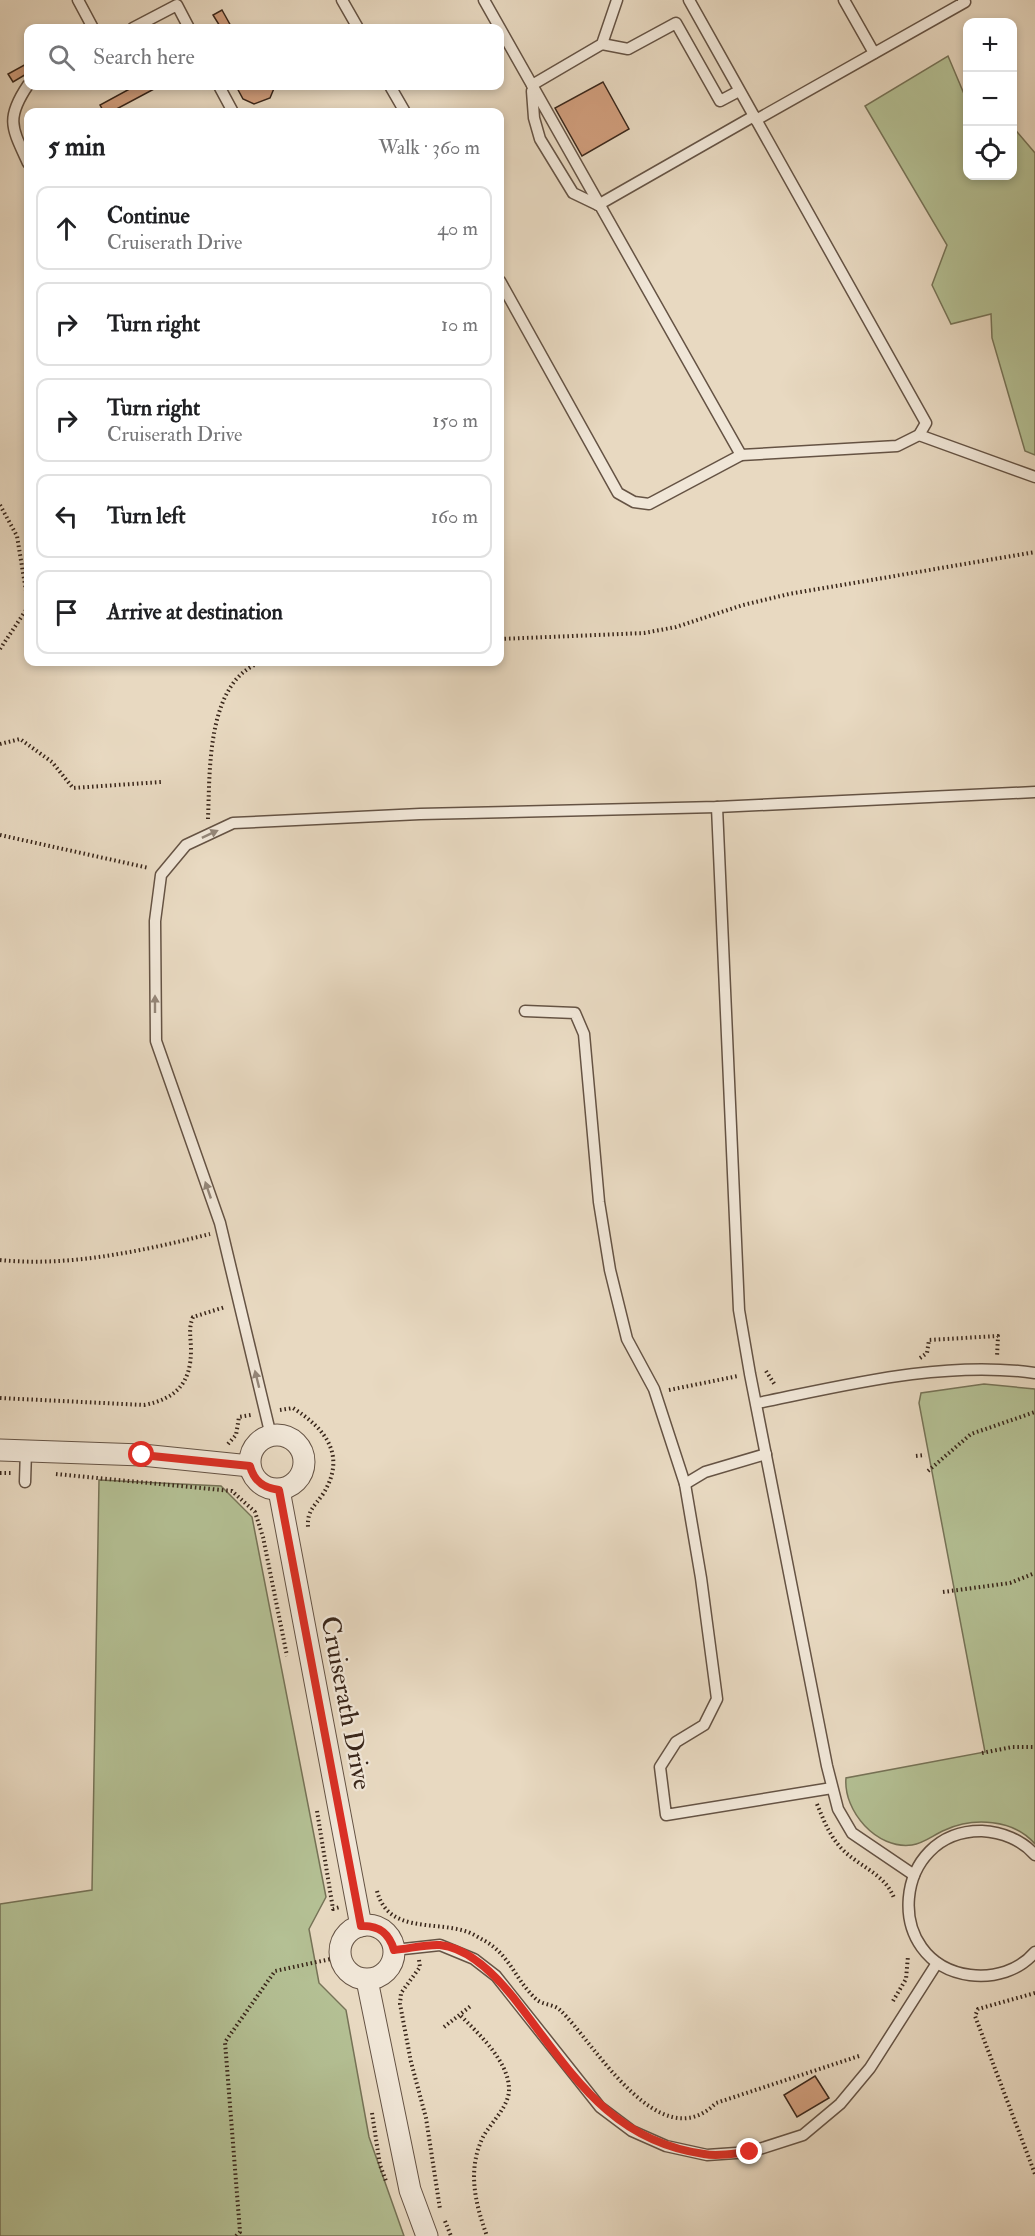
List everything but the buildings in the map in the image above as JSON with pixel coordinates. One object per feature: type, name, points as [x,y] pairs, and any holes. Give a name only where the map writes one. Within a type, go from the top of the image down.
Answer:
[{"type":"street","points":[[271,1436],[289,1438],[296,1443],[304,1458],[301,1476],[288,1488],[279,1490],[271,1489],[257,1481],[250,1466],[257,1443],[271,1436]]},
{"type":"street","points":[[0,1450],[142,1455],[250,1466]]},
{"type":"street","name":"Cruiserath Drive","points":[[279,1490],[361,1926]]},
{"type":"street","points":[[361,1926],[370,1926],[387,1934],[394,1950],[393,1959],[384,1974],[367,1980],[346,1971],[340,1957],[342,1941],[347,1934],[361,1926]]},
{"type":"street","points":[[367,1980],[410,2190],[427,2236]]},
{"type":"lane","points":[[78,0],[91,24]]},
{"type":"lane","points":[[342,0],[356,24]]},
{"type":"lane","points":[[484,0],[498,24]]},
{"type":"lane","points":[[532,85],[602,44],[617,0]]},
{"type":"lane","points":[[504,288],[618,493],[634,502],[649,504],[741,454],[897,446],[919,435],[926,423],[689,0]]},
{"type":"lane","points":[[844,0],[874,53]]},
{"type":"lane","points":[[598,205],[965,2],[963,0]]},
{"type":"lane","points":[[141,24],[177,5],[187,24]]},
{"type":"lane","points":[[602,44],[628,50],[676,23],[720,101],[739,91]]},
{"type":"lane","points":[[504,35],[573,161],[741,454]]},
{"type":"lane","points":[[532,85],[534,118],[540,139],[573,193],[598,205]]},
{"type":"lane","points":[[24,155],[12,130],[15,104],[25,90]]},
{"type":"lane","points":[[221,90],[231,108]]},
{"type":"lane","points":[[392,90],[403,108]]},
{"type":"lane","points":[[919,435],[1035,477]]},
{"type":"lane","points":[[271,1436],[222,1231],[156,1041],[155,921],[161,875],[186,845],[233,823],[717,807],[1035,792]]},
{"type":"lane","points":[[717,807],[739,1311],[838,1809],[852,1833],[914,1875]]},
{"type":"lane","points":[[525,1011],[575,1013],[584,1034],[599,1202],[610,1270],[627,1339],[655,1392],[685,1484],[701,1578],[717,1699],[704,1725],[676,1742],[660,1767],[666,1815],[832,1788]]},
{"type":"lane","points":[[758,1403],[900,1374],[997,1370],[1035,1373]]},
{"type":"lane","points":[[25,1482],[26,1450]]},
{"type":"lane","points":[[685,1484],[705,1472],[766,1454]]},
{"type":"lane","points":[[1035,1855],[1015,1839],[993,1832],[970,1831],[948,1838],[929,1851],[914,1875],[909,1890],[908,1910],[913,1930],[923,1948],[938,1963],[960,1974],[984,1977],[1008,1972],[1029,1959],[1035,1952]]},
{"type":"lane","points":[[394,1950],[440,1945],[474,1959],[496,1976],[600,2107],[632,2131],[666,2146],[706,2155],[768,2148],[803,2135],[818,2123],[840,2104],[870,2068],[938,1963]]},
{"type":"path","points":[[0,505],[17,536],[24,580]]},
{"type":"path","points":[[504,639],[644,633],[676,627],[743,605],[789,594],[1035,552]]},
{"type":"path","points":[[0,649],[24,611]]},
{"type":"path","points":[[208,835],[215,725],[228,688],[251,666]]},
{"type":"path","points":[[0,744],[20,738],[52,762],[72,788],[160,782]]},
{"type":"path","points":[[0,834],[93,858],[164,871]]},
{"type":"path","points":[[0,1260],[23,1262],[88,1258],[152,1248],[222,1231]]},
{"type":"path","points":[[0,1398],[144,1405],[164,1401],[180,1387],[190,1371],[189,1328],[193,1317],[239,1303]]},
{"type":"path","points":[[655,1392],[734,1377]]},
{"type":"path","points":[[293,1408],[314,1421],[327,1438],[333,1456],[332,1476],[308,1515],[308,1532]]},
{"type":"path","points":[[928,1471],[971,1434],[1035,1412]]},
{"type":"path","points":[[916,1456],[925,1455]]},
{"type":"path","points":[[0,1473],[10,1473]]},
{"type":"path","points":[[48,1473],[232,1491],[255,1512],[263,1537],[289,1662]]},
{"type":"path","points":[[943,1592],[1010,1583],[1035,1573]]},
{"type":"path","points":[[982,1753],[1012,1747],[1035,1747]]},
{"type":"path","points":[[315,1802],[333,1909]]},
{"type":"path","points":[[374,1882],[382,1905],[403,1922],[466,1931],[503,1953],[536,2000],[559,2008],[632,2095],[658,2111],[683,2118],[694,2118],[708,2111],[716,2103],[801,2076]]},
{"type":"path","points":[[236,2236],[240,2232],[225,2042],[275,1971],[340,1957]]},
{"type":"path","points":[[420,1967],[401,1993],[400,2004],[411,2062],[426,2118],[440,2209],[452,2236]]},
{"type":"path","points":[[1035,1993],[978,2009],[975,2016],[1035,2174]]},
{"type":"path","points":[[444,2027],[461,2016],[472,2005]]},
{"type":"path","points":[[461,2016],[502,2065],[510,2090],[502,2109],[483,2137],[474,2164],[475,2204],[487,2236]]},
{"type":"green space","points":[[948,56],[963,92],[963,180],[1017,180],[1017,132],[1035,153],[1035,455],[1025,451],[992,338],[991,314],[951,324],[932,285],[947,245],[865,106]]},
{"type":"green space","points":[[984,1384],[1035,1389],[1035,1844],[1016,1829],[1005,1825],[980,1822],[956,1826],[917,1844],[899,1845],[875,1835],[856,1815],[850,1803],[846,1778],[985,1752],[919,1403],[921,1393]]},
{"type":"green space","points":[[99,1480],[221,1486],[252,1517],[326,1897],[309,1929],[319,1983],[346,2010],[369,2137],[404,2236],[0,2236],[0,1904],[92,1890]]},
{"type":"route","points":[[142,1455],[250,1466],[252,1474],[263,1486],[279,1490],[361,1926],[379,1928],[392,1941],[394,1950],[440,1945],[474,1959],[496,1976],[600,2107],[632,2131],[666,2146],[706,2155],[750,2152]]}]
